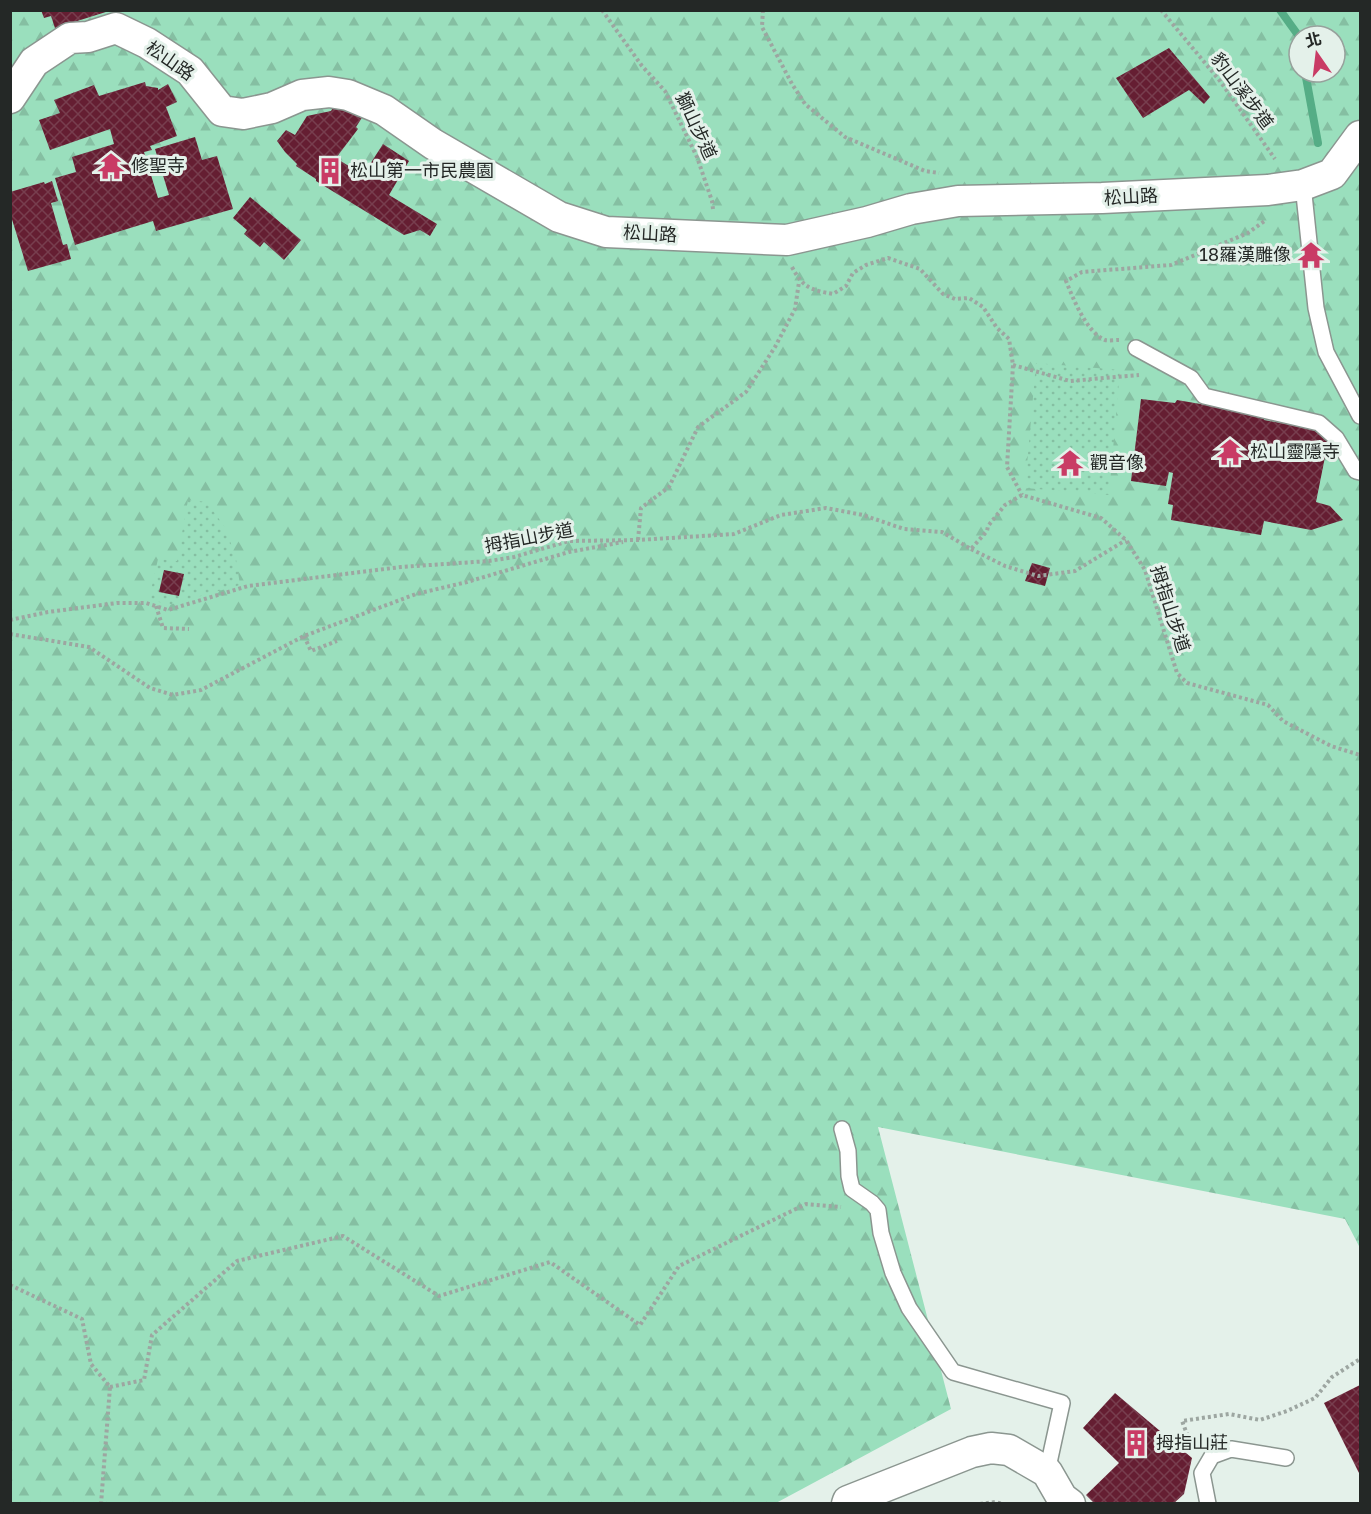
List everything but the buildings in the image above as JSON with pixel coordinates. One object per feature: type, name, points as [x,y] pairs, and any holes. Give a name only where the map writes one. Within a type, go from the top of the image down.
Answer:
[{"type":"street","name":"松山路","points":[[10,98],[34,62],[70,39],[88,37],[116,28],[147,43],[190,71],[222,111],[243,114],[272,108],[302,95],[329,92],[348,95],[384,110],[433,144],[559,217],[606,232],[787,240],[867,222],[911,208],[958,201],[1102,198],[1268,190],[1303,185],[1332,174],[1360,136]]},
{"type":"street","points":[[847,1502],[972,1452],[991,1448],[1009,1450],[1047,1472],[1062,1498],[1070,1503]]},
{"type":"lane","points":[[1303,185],[1316,308],[1326,352],[1360,416]]},
{"type":"lane","points":[[1131,344],[1191,378],[1204,396],[1319,423],[1336,438],[1356,471],[1360,472]]},
{"type":"lane","points":[[842,1129],[848,1151],[852,1189],[878,1210],[881,1233],[893,1273],[909,1308],[953,1372],[1062,1403],[1047,1472]]},
{"type":"lane","points":[[1208,1503],[1202,1473],[1212,1456],[1232,1449],[1286,1458]]},
{"type":"path","name":"獅山步道","points":[[602,10],[642,66],[665,91],[697,157],[712,201],[716,237]]},
{"type":"path","points":[[763,10],[762,27],[805,104],[845,137],[916,167],[939,173],[958,201]]},
{"type":"path","name":"豹山溪步道","points":[[1161,10],[1220,81],[1277,162],[1303,185]]},
{"type":"path","points":[[1131,344],[1105,340],[1093,331],[1078,310],[1066,281],[1082,272],[1171,264],[1180,261],[1248,233],[1281,209],[1303,185]]},
{"type":"path","points":[[787,240],[790,264],[800,282],[816,291],[833,294],[846,286],[853,273],[888,258],[920,269],[943,294],[955,299],[969,298],[983,307],[997,328],[1009,339],[1013,365],[1007,467],[1022,495],[1005,505],[971,549]]},
{"type":"path","points":[[10,634],[89,647],[150,688],[173,695],[201,690],[304,636],[416,594],[467,582],[569,552],[638,540],[641,508],[669,487],[698,427],[746,392],[775,347],[795,309],[800,282]]},
{"type":"path","points":[[1013,365],[1070,381],[1143,375]]},
{"type":"path","name":"拇指山步道","points":[[1022,495],[1101,518],[1126,540],[1145,570],[1177,673],[1187,683],[1268,705],[1283,721],[1331,746],[1360,755]]},
{"type":"path","name":"拇指山步道","points":[[10,620],[48,612],[117,603],[146,603],[168,610],[248,586],[347,573],[505,559],[568,541],[638,540],[734,534],[781,515],[826,508],[863,515],[904,529],[942,532],[1005,566],[1038,576],[1075,571],[1126,540]]},
{"type":"path","points":[[156,606],[164,628],[189,629]]},
{"type":"path","points":[[304,636],[311,651],[337,641]]},
{"type":"path","points":[[110,1387],[144,1380],[152,1335],[237,1261],[343,1236],[439,1296],[550,1262],[640,1325],[679,1266],[806,1204],[878,1210]]},
{"type":"path","points":[[10,1285],[82,1319],[91,1364],[110,1387],[101,1503]]},
{"type":"path","points":[[1202,1473],[1182,1420],[1229,1414],[1260,1420],[1287,1411],[1316,1398],[1332,1377],[1360,1359]]},
{"type":"path","points":[[980,1503],[1002,1503]]},
{"type":"green space","points":[[10,11],[1360,11],[1360,1248],[1345,1219],[878,1127],[951,1409],[776,1503],[11,1503]]},
{"type":"green space","points":[[1036,363],[1120,370],[1109,495],[1025,488]]},
{"type":"green space","points":[[188,500],[207,502],[226,529],[236,559],[240,585],[169,605],[149,599],[158,559],[177,561]]},
{"type":"waterway","points":[[1280,10],[1290,24]]},
{"type":"waterway","points":[[1307,84],[1318,143]]},
{"type":"place","name":"修聖寺","points":[[111,166]]},
{"type":"place","name":"松山第一市民農園","points":[[330,171]]},
{"type":"place","name":"18羅漢雕像","points":[[1311,255]]},
{"type":"place","name":"松山靈隱寺","points":[[1230,452]]},
{"type":"place","name":"觀音像","points":[[1070,463]]},
{"type":"place","name":"拇指山莊","points":[[1136,1443]]}]
